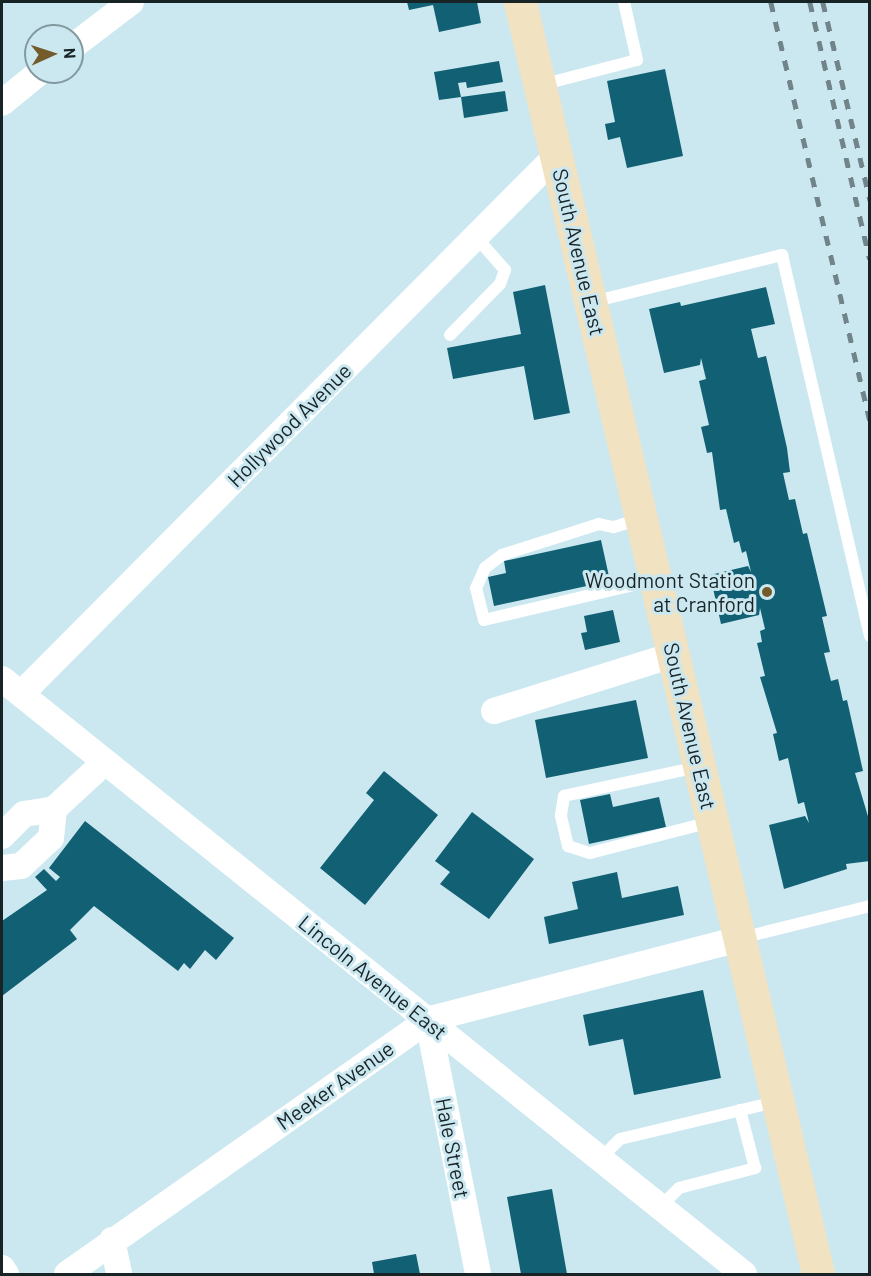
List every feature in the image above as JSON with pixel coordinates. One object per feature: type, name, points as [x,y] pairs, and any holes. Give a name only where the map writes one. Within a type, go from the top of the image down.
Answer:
[{"type":"main road","name":"South Avenue East","points":[[520,2],[818,1275]]},
{"type":"street","points":[[84,38],[131,2]]},
{"type":"street","points":[[2,103],[25,84]]},
{"type":"street","name":"Hollywood Avenue","points":[[11,686],[476,237],[556,156]]},
{"type":"street","points":[[494,711],[673,655]]},
{"type":"street","name":"Lincoln Avenue East","points":[[11,686],[744,1275]]},
{"type":"street","points":[[2,836],[24,814],[54,809],[105,762]]},
{"type":"street","points":[[2,868],[21,866],[51,838],[54,809]]},
{"type":"street","name":"Meeker Avenue","points":[[67,1275],[112,1240],[428,1021],[740,939]]},
{"type":"street","name":"Hale Street","points":[[428,1021],[478,1275]]},
{"type":"street","points":[[112,1240],[119,1275]]},
{"type":"street","points":[[2,1268],[6,1275]]},
{"type":"lane","points":[[540,85],[637,60],[624,2]]},
{"type":"lane","points":[[450,334],[500,284],[505,270],[476,237]]},
{"type":"lane","points":[[591,302],[782,255],[870,636]]},
{"type":"lane","points":[[641,519],[613,527],[598,524],[502,555],[486,568],[476,588],[484,620],[656,580]]},
{"type":"lane","points":[[699,766],[564,796],[561,816],[568,846],[590,853],[712,822]]},
{"type":"lane","points":[[740,939],[870,906]]},
{"type":"lane","points":[[600,1159],[620,1139],[777,1101]]},
{"type":"lane","points":[[660,1207],[679,1188],[755,1168],[740,1110]]},
{"type":"building","points":[[407,2],[477,2],[481,23],[439,32],[433,5],[409,10]]},
{"type":"building","points":[[499,61],[503,82],[467,88],[466,82],[458,83],[461,97],[439,100],[434,72]]},
{"type":"building","points":[[665,69],[683,156],[627,168],[620,137],[608,140],[605,124],[615,122],[607,81]]},
{"type":"building","points":[[505,91],[508,111],[464,118],[461,97]]},
{"type":"building","points":[[545,285],[570,413],[534,420],[524,366],[453,379],[447,348],[521,334],[513,292]]},
{"type":"building","name":"Woodmont Station at Cranford","points":[[766,287],[775,324],[751,329],[758,358],[766,356],[787,448],[790,472],[783,473],[789,500],[795,499],[803,534],[807,533],[827,616],[822,617],[830,652],[824,653],[831,681],[838,679],[843,701],[847,700],[863,771],[855,773],[870,823],[870,861],[846,864],[847,869],[784,889],[769,825],[805,816],[809,823],[804,802],[798,804],[788,758],[779,761],[773,734],[777,733],[760,677],[765,676],[757,643],[762,642],[760,631],[765,629],[760,608],[759,615],[721,624],[710,575],[748,566],[751,572],[746,551],[742,553],[739,541],[734,543],[726,509],[720,510],[712,452],[707,453],[701,427],[709,425],[699,381],[706,379],[701,358],[700,365],[664,373],[649,309],[680,302],[681,306]]},
{"type":"building","points":[[601,540],[610,581],[494,606],[488,577],[506,573],[504,561]]},
{"type":"building","points":[[613,610],[620,642],[585,650],[581,633],[587,632],[584,616]]},
{"type":"building","points":[[636,700],[648,758],[546,778],[535,720]]},
{"type":"building","points":[[384,771],[438,815],[365,905],[320,868],[374,800],[366,793]]},
{"type":"building","points":[[610,794],[613,807],[659,797],[666,827],[589,844],[580,800]]},
{"type":"building","points":[[472,812],[534,859],[489,919],[440,884],[450,872],[435,861]]},
{"type":"building","points":[[85,821],[234,938],[216,960],[205,950],[190,969],[184,963],[178,971],[94,906],[70,930],[77,939],[2,996],[2,921],[47,890],[35,877],[44,869],[56,881],[60,877],[49,868]]},
{"type":"building","points":[[617,872],[622,898],[678,886],[684,915],[549,944],[544,917],[578,909],[572,882]]},
{"type":"building","points":[[703,990],[721,1078],[634,1095],[623,1039],[589,1046],[583,1015]]},
{"type":"building","points":[[552,1189],[567,1274],[521,1274],[507,1197]]},
{"type":"building","points":[[416,1254],[420,1274],[374,1274],[372,1262]]},
{"type":"railway","points":[[771,2],[870,422]]},
{"type":"railway","points":[[810,2],[870,259]]},
{"type":"railway","points":[[823,2],[870,200]]},
{"type":"place","name":"Woodmont Station at Cranford","points":[[767,592]]}]
